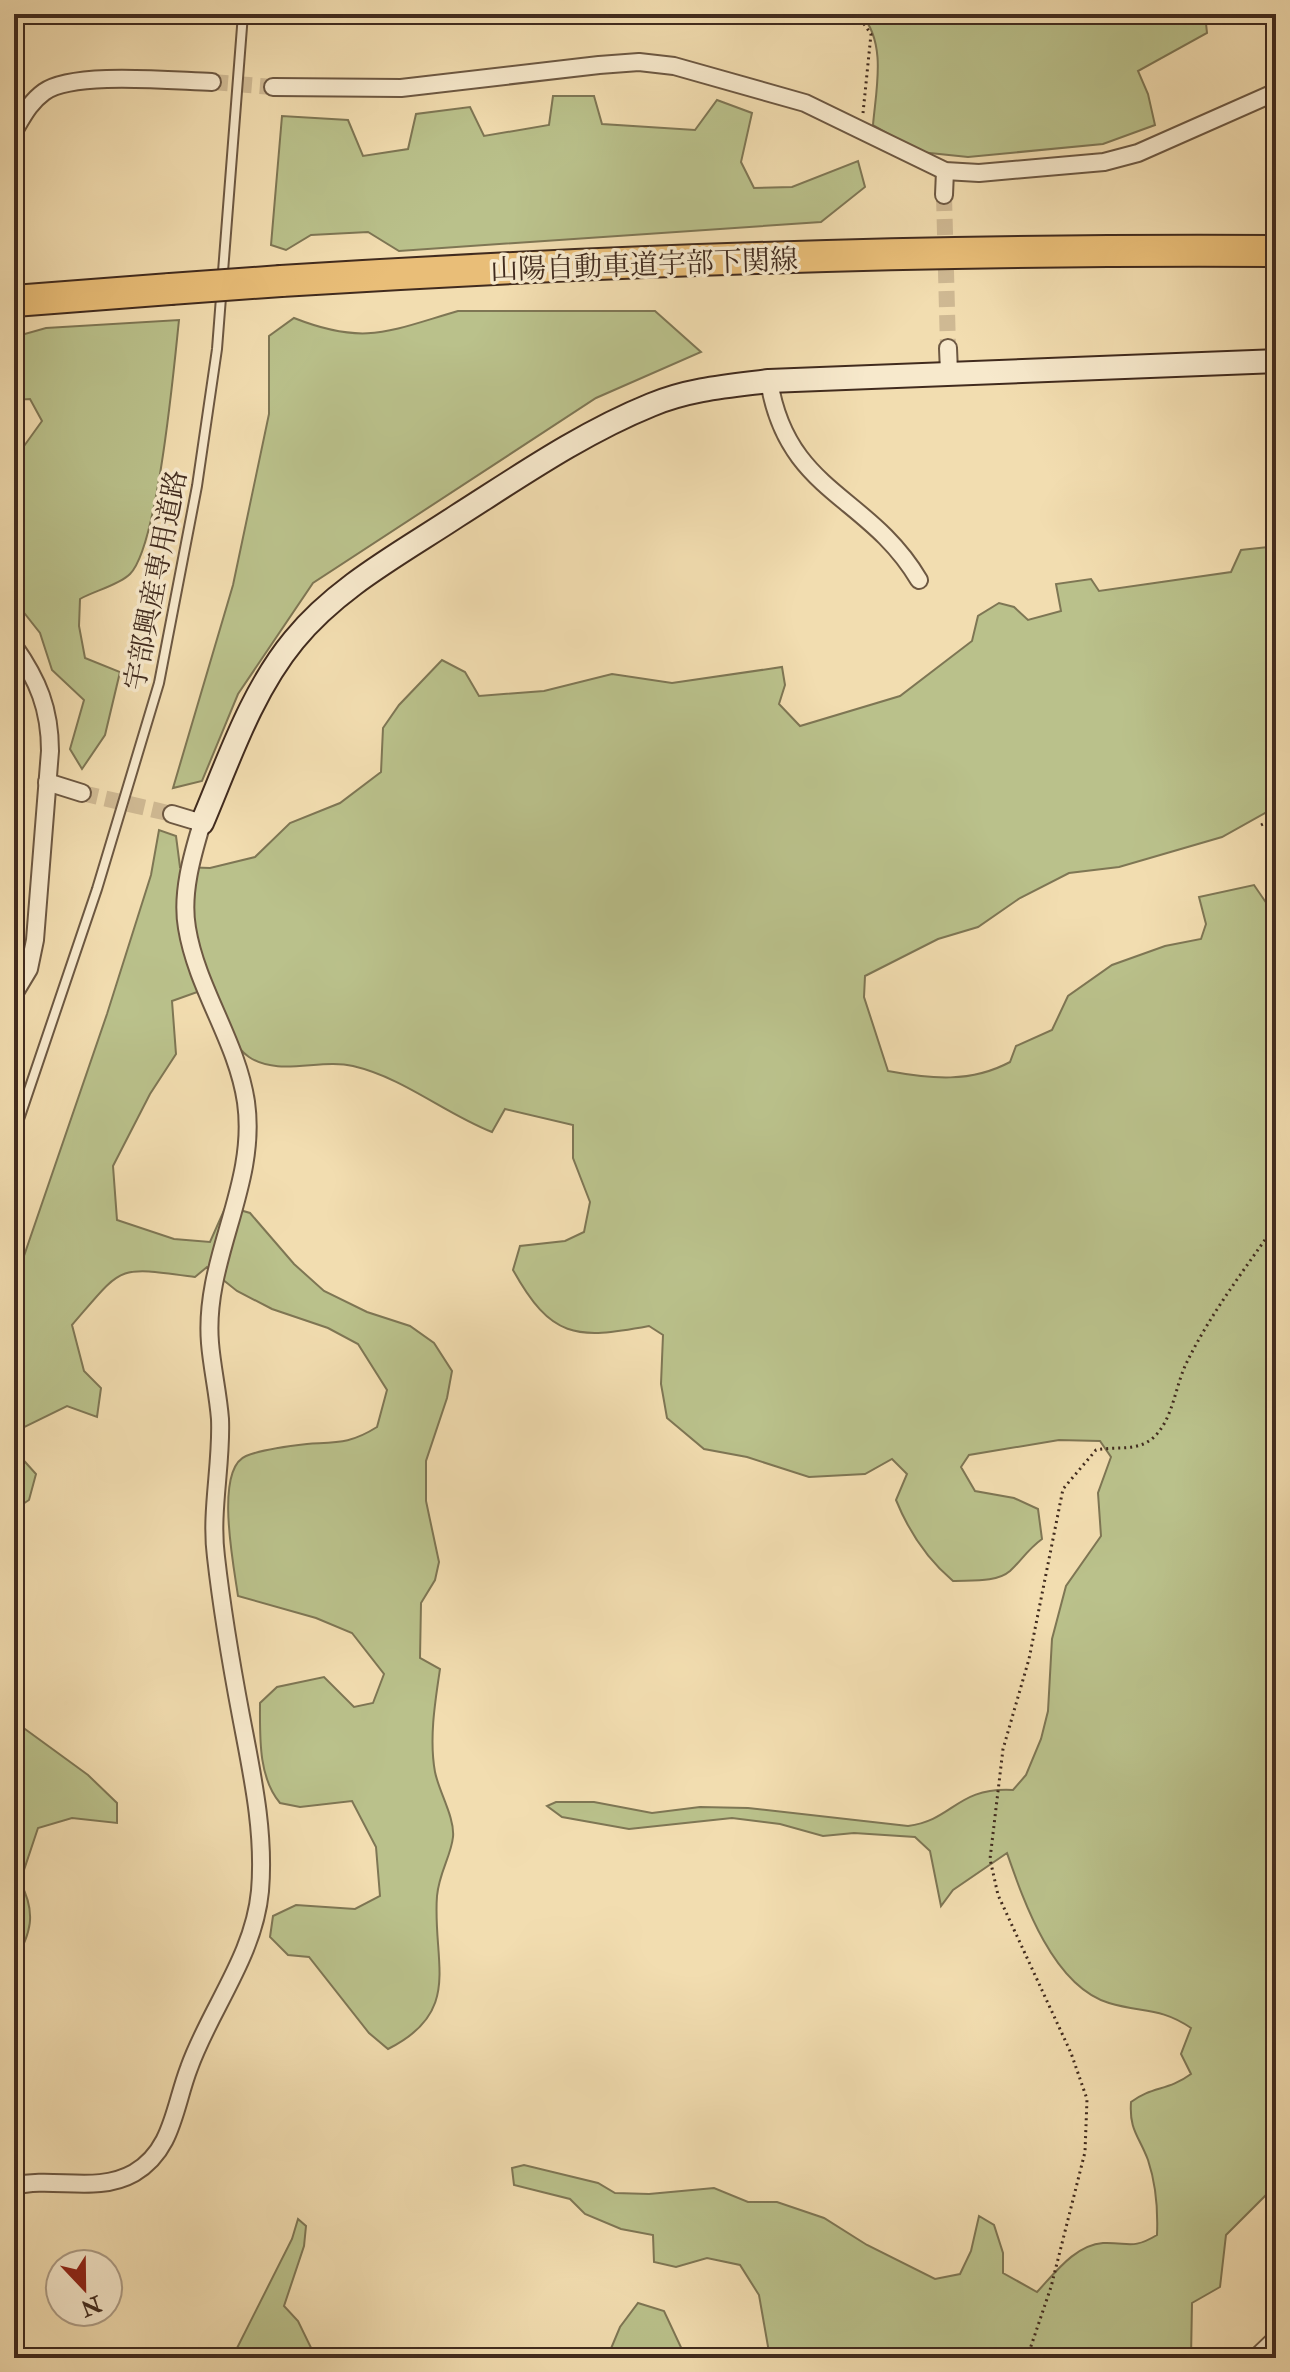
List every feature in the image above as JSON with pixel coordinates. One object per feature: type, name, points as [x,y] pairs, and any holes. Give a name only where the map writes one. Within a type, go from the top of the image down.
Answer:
[{"type":"highway","name":"山陽自動車道宇部下関線","points":[[14,301],[281,281],[566,266],[1276,251]]},
{"type":"street","points":[[273,87],[401,88],[639,62],[674,66],[805,103],[945,171],[979,173],[1104,162],[1149,149],[1276,92]]},
{"type":"street","points":[[14,131],[29,105],[59,84],[83,80],[212,82]]},
{"type":"street","points":[[944,195],[945,171]]},
{"type":"street","points":[[948,348],[949,372]]},
{"type":"street","points":[[14,2186],[37,2180],[111,2183],[152,2160],[166,2143],[189,2066],[233,1979],[260,1895],[258,1806],[215,1550],[220,1419],[210,1340],[212,1285],[247,1157],[247,1125],[237,1067],[195,962],[186,925],[192,854],[202,823],[235,746],[274,668],[314,619],[357,581],[589,434],[653,404],[706,389],[769,381],[1276,361]]},
{"type":"street","points":[[769,381],[774,413],[786,441],[815,479],[883,531],[903,552],[919,580]]},
{"type":"street","points":[[14,646],[43,695],[50,721],[35,940],[29,969],[14,994]]},
{"type":"street","points":[[47,782],[82,793]]},
{"type":"street","points":[[172,814],[202,823]]},
{"type":"lane","name":"宇部興産専用道路","points":[[14,1134],[97,889],[159,683],[197,486],[217,349],[243,14]]},
{"type":"lane","points":[[1250,2358],[1276,2333]]},
{"type":"path","points":[[857,14],[871,34],[860,129]]},
{"type":"path","points":[[1261,825],[1276,818]]},
{"type":"path","points":[[1027,2358],[1051,2287],[1085,2152],[1087,2099],[1071,2053],[998,1895],[990,1859],[1003,1749],[1029,1659],[1063,1489],[1096,1450],[1139,1447],[1155,1436],[1166,1420],[1185,1365],[1214,1314],[1276,1224]]},
{"type":"green space","points":[[861,14],[1205,14],[1207,33],[1138,71],[1148,94],[1155,125],[1103,144],[968,157],[920,152],[873,125],[877,52],[869,26]]},
{"type":"green space","points":[[553,96],[594,96],[602,124],[695,130],[717,100],[752,113],[741,162],[754,188],[792,187],[858,161],[865,187],[821,222],[399,251],[368,232],[311,235],[286,250],[271,245],[282,116],[348,120],[363,156],[408,149],[416,114],[470,107],[484,136],[549,125]]},
{"type":"green space","points":[[458,311],[655,311],[701,352],[596,398],[313,583],[238,694],[202,781],[173,788],[233,585],[269,414],[269,336],[294,318],[340,332],[359,333],[395,329]]},
{"type":"green space","points":[[179,320],[163,454],[149,529],[140,557],[125,578],[80,599],[79,626],[85,658],[120,672],[105,735],[82,769],[70,749],[84,700],[52,670],[40,633],[14,600],[14,460],[42,421],[30,399],[14,400],[14,337],[46,328]]},
{"type":"green space","points":[[1268,547],[1276,555],[1276,807],[1222,837],[1119,867],[1069,873],[1020,898],[978,927],[938,939],[865,976],[864,997],[888,1071],[935,1077],[981,1073],[1010,1062],[1016,1046],[1052,1030],[1068,996],[1112,965],[1165,946],[1201,939],[1206,924],[1199,897],[1254,885],[1267,904],[1276,902],[1276,2185],[1226,2235],[1220,2287],[1192,2303],[1191,2358],[770,2358],[759,2295],[740,2265],[707,2258],[676,2267],[654,2262],[653,2235],[621,2229],[585,2214],[570,2199],[514,2185],[512,2168],[524,2165],[598,2183],[615,2193],[649,2194],[714,2188],[748,2202],[777,2202],[824,2218],[867,2245],[935,2279],[960,2274],[971,2251],[979,2216],[994,2225],[1003,2253],[1003,2273],[1037,2292],[1066,2261],[1083,2249],[1103,2243],[1136,2244],[1157,2235],[1153,2178],[1133,2126],[1131,2102],[1191,2074],[1181,2054],[1191,2028],[1160,2013],[1109,2003],[1089,1994],[1072,1979],[1043,1940],[1007,1853],[953,1890],[941,1906],[930,1851],[915,1837],[854,1833],[823,1836],[780,1824],[732,1818],[629,1829],[562,1817],[547,1806],[556,1802],[594,1802],[652,1813],[700,1807],[748,1808],[908,1826],[936,1817],[967,1798],[994,1790],[1013,1790],[1026,1775],[1041,1739],[1048,1711],[1052,1639],[1066,1586],[1101,1536],[1098,1493],[1111,1457],[1100,1441],[1059,1440],[969,1455],[961,1467],[975,1491],[1014,1498],[1038,1509],[1042,1539],[1004,1575],[983,1580],[953,1581],[927,1554],[907,1523],[896,1500],[907,1474],[892,1459],[865,1474],[809,1477],[747,1457],[704,1449],[667,1418],[661,1384],[663,1335],[649,1326],[602,1333],[568,1329],[540,1309],[513,1270],[520,1246],[565,1241],[584,1232],[590,1202],[573,1158],[573,1125],[505,1109],[492,1132],[407,1087],[353,1066],[286,1067],[260,1063],[249,1057],[236,1043],[214,986],[172,1001],[176,1054],[150,1094],[113,1166],[117,1220],[174,1239],[210,1242],[226,1206],[250,1213],[294,1264],[324,1291],[367,1312],[410,1326],[434,1343],[452,1371],[447,1398],[426,1461],[426,1501],[439,1562],[435,1580],[421,1603],[420,1658],[440,1669],[433,1720],[433,1759],[452,1822],[453,1837],[437,1896],[439,1983],[436,2001],[427,2018],[412,2034],[388,2049],[369,2033],[309,1957],[288,1955],[270,1937],[273,1916],[296,1905],[355,1909],[380,1896],[376,1847],[352,1801],[300,1807],[280,1803],[264,1769],[260,1729],[260,1703],[277,1687],[324,1677],[354,1707],[373,1703],[384,1674],[352,1633],[316,1618],[238,1596],[228,1520],[231,1479],[236,1465],[246,1456],[276,1448],[359,1437],[377,1427],[387,1390],[358,1344],[328,1328],[272,1309],[237,1291],[207,1267],[195,1277],[149,1271],[123,1274],[102,1291],[72,1325],[84,1371],[101,1388],[97,1417],[67,1406],[18,1430],[18,1454],[36,1474],[29,1500],[14,1510],[14,1285],[107,1014],[151,875],[159,830],[176,836],[180,867],[210,868],[255,857],[290,823],[340,803],[381,772],[383,728],[399,705],[442,660],[465,672],[479,696],[544,691],[612,674],[672,683],[782,667],[785,685],[779,704],[800,726],[900,696],[972,641],[978,616],[999,603],[1014,607],[1028,620],[1061,611],[1056,584],[1091,579],[1099,591],[1231,572],[1241,550]]},
{"type":"green space","points":[[14,1721],[88,1775],[117,1803],[117,1823],[72,1818],[38,1828],[20,1882],[29,1904],[30,1923],[14,1963]]},
{"type":"green space","points":[[298,2219],[306,2226],[304,2246],[284,2306],[298,2321],[316,2358],[232,2358],[292,2239]]},
{"type":"green space","points":[[638,2303],[664,2311],[686,2358],[607,2358],[620,2327]]},
{"type":"tunnel","points":[[212,82],[273,87]]},
{"type":"tunnel","points":[[944,195],[948,348]]},
{"type":"tunnel","points":[[82,793],[172,814]]}]
